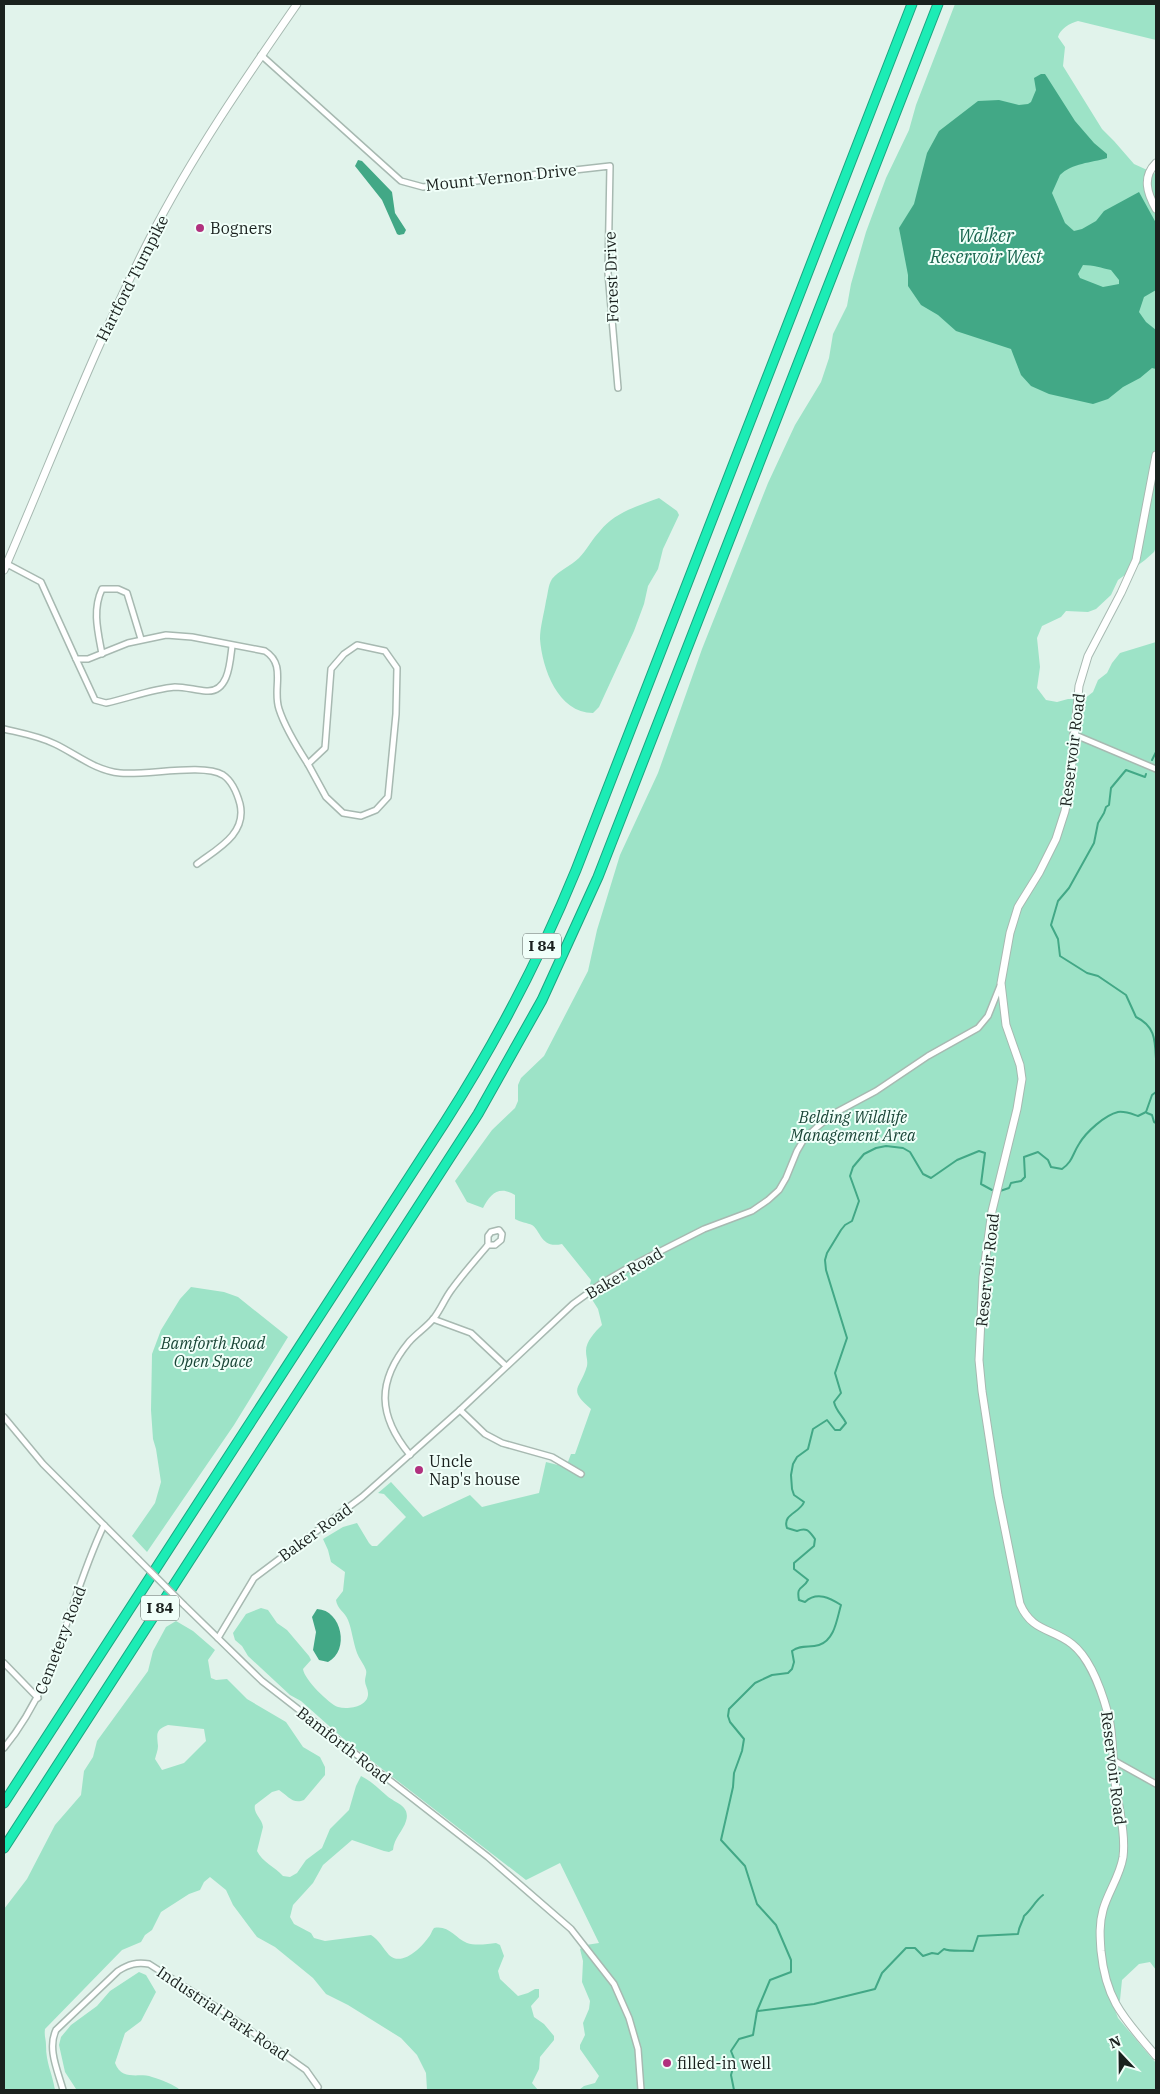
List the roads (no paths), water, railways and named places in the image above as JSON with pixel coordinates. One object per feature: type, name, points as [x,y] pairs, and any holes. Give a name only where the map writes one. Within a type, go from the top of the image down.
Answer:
[{"type":"highway","name":"I 84","points":[[4,1803],[446,1122],[522,987],[576,870],[912,4]]},
{"type":"highway","name":"I 84","points":[[4,1848],[478,1114],[542,1000],[598,877],[938,4]]},
{"type":"street","name":"Hartford Turnpike","points":[[5,567],[101,340],[147,244],[204,145],[261,55],[297,4]]},
{"type":"street","name":"Mount Vernon Drive","points":[[261,55],[401,181],[423,187],[610,166]]},
{"type":"street","points":[[1156,163],[1151,168],[1147,180],[1148,192],[1156,209]]},
{"type":"street","name":"Forest Drive","points":[[610,166],[608,273],[618,388]]},
{"type":"street","name":"Reservoir Road","points":[[1156,455],[1136,560],[1122,593],[1088,656],[1079,686],[1073,734],[1070,784],[1065,811],[1056,839],[1039,873],[1018,907],[1008,942],[1001,983],[1006,1025],[1020,1065],[1022,1079],[1017,1109],[999,1179],[987,1248],[980,1317],[979,1360],[982,1391],[1002,1515],[1020,1604],[1025,1615],[1036,1626],[1071,1644],[1082,1654],[1104,1698],[1109,1717],[1123,1856],[1103,1909],[1100,1923],[1105,1980],[1119,2012],[1156,2056]]},
{"type":"street","points":[[5,567],[41,582],[95,700],[106,703],[176,687],[208,691],[216,688],[224,682],[229,673],[232,646]]},
{"type":"street","points":[[102,654],[96,617],[98,598],[102,588],[118,589],[127,593],[141,639]]},
{"type":"street","points":[[76,658],[88,659],[141,639],[166,635],[192,637],[265,652],[272,656],[277,663],[278,707],[286,725],[326,797],[343,813],[361,816],[376,810],[388,797],[396,714],[397,668],[385,651],[357,645],[344,654],[331,669],[325,748],[308,764]]},
{"type":"street","points":[[4,729],[41,738],[100,768],[120,774],[204,771],[222,775],[234,787],[240,805],[241,821],[234,834],[197,864]]},
{"type":"street","points":[[1073,734],[1156,769]]},
{"type":"street","name":"Baker Road","points":[[218,1638],[254,1578],[362,1498],[460,1410],[573,1304],[602,1283],[704,1229],[752,1211],[768,1200],[786,1178],[800,1145],[816,1128],[833,1114],[876,1091],[928,1056],[978,1028],[988,1016],[1001,983]]},
{"type":"street","points":[[410,1455],[399,1442],[387,1418],[385,1398],[396,1360],[410,1342],[433,1319],[450,1290],[488,1244]]},
{"type":"street","points":[[433,1319],[471,1333],[506,1366]]},
{"type":"street","points":[[460,1410],[485,1434],[502,1443],[552,1457],[581,1474]]},
{"type":"street","name":"Bamforth Road","points":[[4,1417],[38,1459],[262,1681],[488,1857],[571,1929],[614,1984],[629,2018],[638,2049],[642,2090]]},
{"type":"street","name":"Cemetery Road","points":[[4,1748],[17,1732],[38,1698],[53,1663],[104,1525]]},
{"type":"street","points":[[4,1663],[38,1698]]},
{"type":"street","points":[[1113,1760],[1156,1784]]},
{"type":"street","name":"Industrial Park Road","points":[[63,2090],[52,2049],[52,2038],[56,2030],[118,1971],[127,1965],[138,1962],[150,1964],[221,2010],[306,2070],[318,2087]]},
{"type":"water","name":"Walker Reservoir West","points":[[1045,74],[1075,121],[1094,143],[1107,154],[1107,158],[1070,168],[1060,175],[1052,193],[1065,223],[1074,231],[1082,229],[1096,221],[1104,211],[1139,192],[1156,223],[1156,290],[1144,297],[1139,312],[1146,322],[1156,330],[1156,369],[1152,368],[1108,399],[1093,404],[1049,394],[1031,386],[1021,375],[1011,349],[956,331],[938,315],[921,305],[908,286],[908,275],[899,228],[914,204],[927,153],[939,131],[978,101],[999,100],[1019,105],[1028,104],[1031,102],[1036,90],[1034,78]],"holes":[[[1083,265],[1111,270],[1119,280],[1119,284],[1103,287],[1080,278],[1078,274]]]},
{"type":"water","points":[[358,160],[362,161],[392,192],[395,213],[406,230],[404,234],[397,234],[382,200],[355,166]]},
{"type":"water","points":[[317,1609],[326,1611],[332,1616],[340,1632],[341,1641],[339,1649],[335,1657],[328,1662],[319,1660],[313,1650],[316,1632],[312,1617]]},
{"type":"waterway","points":[[1152,760],[1156,752]]},
{"type":"waterway","points":[[1146,774],[1145,777],[1126,770],[1111,788],[1109,805],[1106,807],[1098,823],[1094,843],[1069,888],[1058,901],[1051,925],[1058,939],[1060,956],[1087,973],[1098,976],[1126,995],[1136,1017],[1147,1025],[1153,1034],[1156,1059]]},
{"type":"waterway","points":[[1146,1112],[1152,1095],[1156,1092]]},
{"type":"waterway","points":[[1000,1191],[1009,1188],[1011,1183],[1021,1181],[1025,1177],[1024,1157],[1038,1152],[1048,1160],[1051,1167],[1062,1169],[1066,1166],[1082,1139],[1102,1120],[1118,1112],[1126,1112],[1138,1116],[1146,1112]]},
{"type":"waterway","points":[[1147,1113],[1152,1115],[1156,1123]]},
{"type":"waterway","points":[[734,2090],[731,2075],[735,2061],[731,2051],[739,2039],[753,2035],[757,2011],[770,1980],[791,1972],[791,1960],[776,1925],[757,1904],[745,1866],[721,1840],[733,1787],[734,1773],[744,1739],[730,1722],[728,1716],[729,1709],[755,1683],[772,1675],[788,1673],[792,1669],[794,1662],[792,1651],[819,1645],[829,1638],[841,1605],[819,1596],[805,1602],[799,1600],[798,1592],[808,1580],[794,1569],[794,1563],[814,1546],[815,1539],[808,1530],[797,1531],[787,1528],[786,1523],[789,1517],[804,1502],[794,1495],[791,1475],[793,1464],[797,1457],[808,1449],[813,1429],[827,1420],[835,1430],[840,1430],[846,1423],[834,1402],[841,1393],[835,1373],[847,1338],[826,1270],[825,1260],[827,1253],[841,1230],[852,1221],[859,1201],[850,1176],[853,1167],[864,1154],[876,1148],[886,1146],[903,1148],[910,1152],[923,1174],[931,1178],[957,1160],[979,1151],[985,1153],[981,1184],[992,1190]]},
{"type":"waterway","points":[[758,2011],[814,2004],[875,1989],[882,1973],[906,1948],[915,1948],[923,1956],[932,1953],[938,1954],[944,1949],[973,1951],[978,1936],[1018,1934],[1024,1916],[1043,1895]]},
{"type":"place","name":"Bogners","points":[[200,228]]},
{"type":"place","name":"Uncle Nap's house","points":[[419,1470]]},
{"type":"place","name":"filled-in well","points":[[667,2063]]},
{"type":"park label","name":"Belding Wildlife Management Area","points":[[853,1126]]},
{"type":"park label","name":"Bamforth Road Open Space","points":[[213,1352]]}]
